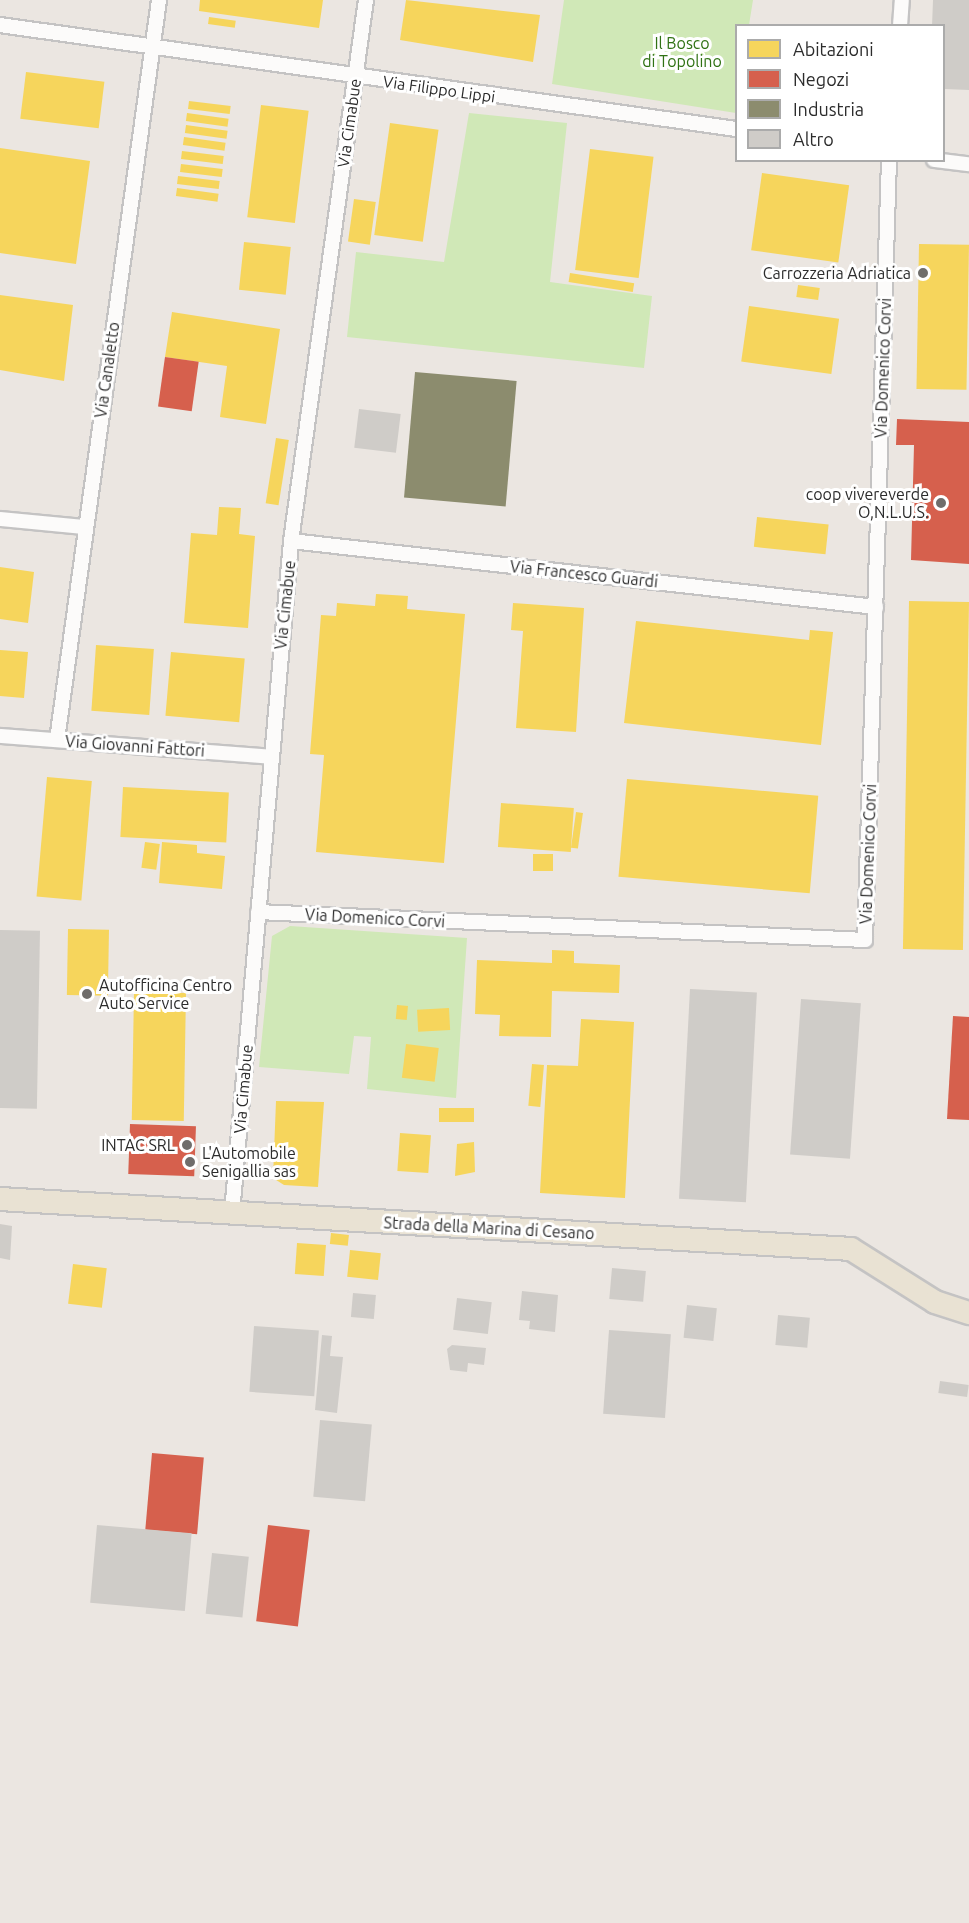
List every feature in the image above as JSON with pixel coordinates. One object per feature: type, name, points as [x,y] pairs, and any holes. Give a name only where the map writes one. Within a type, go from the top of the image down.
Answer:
[{"type":"main road","name":"Strada della Marina di Cesano","points":[[0,1199],[851,1249],[927,1297],[966,1310]]},
{"type":"street","name":"Via Canaletto","points":[[57,740],[159,0]]},
{"type":"street","name":"Via Cimabue","points":[[232,1213],[270,757],[291,541],[366,0]]},
{"type":"street","points":[[900,24],[902,0]]},
{"type":"street","name":"Via Filippo Lippi","points":[[0,25],[355,78],[735,129]]},
{"type":"street","points":[[945,161],[969,164]]},
{"type":"street","name":"Via Domenico Corvi","points":[[258,912],[865,940],[889,162]]},
{"type":"street","points":[[0,519],[85,527]]},
{"type":"street","name":"Via Francesco Guardi","points":[[291,541],[876,607]]},
{"type":"street","name":"Via Giovanni Fattori","points":[[0,736],[270,757]]},
{"type":"green space","name":"Il Bosco di Topolino","points":[[564,0],[753,0],[749,24],[735,24],[735,113],[552,84]]},
{"type":"green space","points":[[469,113],[567,123],[550,282],[652,296],[644,368],[347,337],[356,252],[444,262]]},
{"type":"green space","points":[[290,926],[467,938],[456,1098],[367,1089],[371,1037],[354,1036],[349,1074],[259,1067],[272,936]]},
{"type":"building: Abitazioni","points":[[200,0],[323,0],[319,28],[199,11]]},
{"type":"building: Abitazioni","points":[[406,0],[540,15],[533,62],[400,40]]},
{"type":"building: Abitazioni","points":[[209,17],[236,21],[235,28],[208,24]]},
{"type":"building: Abitazioni","points":[[26,72],[104,82],[99,128],[20,119]]},
{"type":"building: Abitazioni","points":[[189,101],[231,106],[230,114],[188,109]]},
{"type":"building: Abitazioni","points":[[261,105],[309,111],[295,223],[247,217]]},
{"type":"building: Abitazioni","points":[[187,113],[229,119],[227,127],[186,121]]},
{"type":"building: Abitazioni","points":[[390,123],[439,130],[423,242],[374,235]]},
{"type":"building: Abitazioni","points":[[186,125],[228,131],[226,139],[185,133]]},
{"type":"building: Abitazioni","points":[[184,137],[226,143],[224,151],[183,145]]},
{"type":"building: Abitazioni","points":[[0,148],[90,161],[76,264],[0,253]]},
{"type":"building: Abitazioni","points":[[590,149],[654,157],[639,278],[575,270]]},
{"type":"building: Abitazioni","points":[[182,151],[224,156],[223,164],[181,159]]},
{"type":"building: Abitazioni","points":[[181,164],[223,169],[222,177],[180,172]]},
{"type":"building: Abitazioni","points":[[762,173],[849,185],[838,262],[751,250]]},
{"type":"building: Abitazioni","points":[[178,176],[220,181],[219,189],[177,184]]},
{"type":"building: Abitazioni","points":[[177,188],[219,194],[217,202],[176,196]]},
{"type":"building: Abitazioni","points":[[354,199],[376,202],[370,245],[348,242]]},
{"type":"building: Abitazioni","points":[[244,242],[291,247],[286,295],[239,290]]},
{"type":"building: Abitazioni","points":[[919,244],[969,245],[966,390],[916,389]]},
{"type":"building: Abitazioni","points":[[570,273],[634,283],[633,292],[569,282]]},
{"type":"building: Abitazioni","points":[[798,285],[820,288],[818,300],[796,297]]},
{"type":"building: Abitazioni","points":[[0,295],[73,305],[64,381],[0,370]]},
{"type":"building: Abitazioni","points":[[749,306],[839,319],[831,374],[741,361]]},
{"type":"building: Abitazioni","points":[[172,312],[280,329],[266,424],[220,417],[227,366],[165,357]]},
{"type":"building: Abitazioni","points":[[276,438],[289,440],[279,505],[266,503]]},
{"type":"building: Abitazioni","points":[[219,507],[241,508],[239,534],[255,536],[248,628],[184,623],[191,533],[217,535]]},
{"type":"building: Abitazioni","points":[[757,517],[829,525],[825,554],[754,547]]},
{"type":"building: Abitazioni","points":[[0,567],[34,572],[28,623],[0,619]]},
{"type":"building: Abitazioni","points":[[376,594],[408,596],[407,609],[465,614],[444,863],[316,852],[324,755],[310,754],[321,615],[336,616],[337,603],[375,606]]},
{"type":"building: Abitazioni","points":[[909,601],[969,602],[963,950],[903,949]]},
{"type":"building: Abitazioni","points":[[513,603],[584,608],[576,732],[516,728],[523,631],[511,630]]},
{"type":"building: Abitazioni","points":[[636,621],[809,640],[810,630],[833,632],[821,745],[624,723]]},
{"type":"building: Abitazioni","points":[[96,645],[154,649],[149,715],[91,711]]},
{"type":"building: Abitazioni","points":[[0,650],[28,652],[24,698],[0,696]]},
{"type":"building: Abitazioni","points":[[171,652],[245,658],[239,722],[165,716]]},
{"type":"building: Abitazioni","points":[[47,777],[92,781],[81,900],[37,897]]},
{"type":"building: Abitazioni","points":[[627,779],[818,796],[810,893],[618,877]]},
{"type":"building: Abitazioni","points":[[123,787],[229,793],[226,842],[120,837]]},
{"type":"building: Abitazioni","points":[[501,803],[574,808],[571,852],[498,847]]},
{"type":"building: Abitazioni","points":[[576,812],[583,813],[578,849],[571,848]]},
{"type":"building: Abitazioni","points":[[145,842],[160,844],[156,870],[141,868]]},
{"type":"building: Abitazioni","points":[[162,842],[197,845],[197,853],[225,856],[222,889],[159,883]]},
{"type":"building: Abitazioni","points":[[533,854],[553,854],[553,871],[533,871]]},
{"type":"building: Abitazioni","points":[[68,929],[109,930],[108,996],[67,995]]},
{"type":"building: Abitazioni","points":[[552,950],[574,951],[574,963],[620,965],[619,993],[552,991],[551,1037],[499,1036],[500,1015],[475,1014],[477,960],[552,963]]},
{"type":"building: Abitazioni","points":[[134,992],[186,993],[184,1121],[132,1120]]},
{"type":"building: Abitazioni","points":[[397,1005],[408,1006],[407,1020],[396,1019]]},
{"type":"building: Abitazioni","points":[[449,1008],[450,1030],[418,1032],[417,1010]]},
{"type":"building: Abitazioni","points":[[581,1019],[634,1022],[625,1198],[540,1193],[547,1065],[578,1066]]},
{"type":"building: Abitazioni","points":[[406,1044],[439,1048],[435,1082],[402,1078]]},
{"type":"building: Abitazioni","points":[[532,1064],[544,1065],[540,1107],[528,1106]]},
{"type":"building: Abitazioni","points":[[276,1101],[324,1102],[318,1187],[284,1185],[273,1178]]},
{"type":"building: Abitazioni","points":[[439,1108],[474,1108],[474,1122],[439,1122]]},
{"type":"building: Abitazioni","points":[[400,1133],[431,1135],[428,1173],[397,1171]]},
{"type":"building: Abitazioni","points":[[474,1142],[475,1172],[455,1176],[457,1144]]},
{"type":"building: Abitazioni","points":[[331,1233],[349,1235],[348,1246],[330,1244]]},
{"type":"building: Abitazioni","points":[[297,1243],[326,1245],[324,1276],[295,1274]]},
{"type":"building: Abitazioni","points":[[350,1250],[381,1253],[378,1280],[347,1277]]},
{"type":"building: Abitazioni","points":[[73,1264],[107,1268],[102,1308],[68,1304]]},
{"type":"building: Negozi","points":[[165,357],[199,362],[192,411],[158,407]]},
{"type":"building: Negozi","name":"coop vivereverde O,N.L.U.S.","points":[[897,419],[969,422],[969,564],[911,560],[914,445],[896,445]]},
{"type":"building: Negozi","points":[[953,1016],[969,1017],[969,1120],[947,1119]]},
{"type":"building: Negozi","points":[[130,1124],[196,1126],[194,1176],[128,1174]]},
{"type":"building: Negozi","points":[[152,1453],[204,1458],[197,1534],[145,1530]]},
{"type":"building: Negozi","points":[[268,1525],[310,1530],[298,1626],[256,1621]]},
{"type":"building: Industria","points":[[415,372],[517,381],[506,506],[404,498]]},
{"type":"building: Altro","points":[[933,0],[969,0],[969,90],[945,89],[945,24],[932,24]]},
{"type":"building: Altro","points":[[359,409],[401,414],[396,453],[354,448]]},
{"type":"building: Altro","points":[[0,930],[40,931],[37,1109],[0,1108]]},
{"type":"building: Altro","points":[[690,989],[757,993],[746,1202],[679,1199]]},
{"type":"building: Altro","points":[[801,999],[861,1003],[850,1159],[790,1155]]},
{"type":"building: Altro","points":[[0,1224],[12,1226],[10,1260],[0,1258]]},
{"type":"building: Altro","points":[[612,1268],[646,1271],[643,1302],[609,1299]]},
{"type":"building: Altro","points":[[522,1291],[558,1295],[555,1332],[529,1329],[530,1321],[519,1320]]},
{"type":"building: Altro","points":[[353,1293],[376,1295],[374,1319],[351,1317]]},
{"type":"building: Altro","points":[[457,1298],[492,1302],[488,1334],[453,1330]]},
{"type":"building: Altro","points":[[687,1305],[717,1308],[713,1341],[684,1338]]},
{"type":"building: Altro","points":[[778,1315],[810,1318],[807,1348],[775,1345]]},
{"type":"building: Altro","points":[[254,1326],[319,1331],[314,1396],[249,1392]]},
{"type":"building: Altro","points":[[609,1330],[671,1334],[665,1418],[603,1414]]},
{"type":"building: Altro","points":[[322,1335],[332,1336],[330,1356],[343,1357],[337,1413],[315,1410]]},
{"type":"building: Altro","points":[[452,1345],[486,1348],[484,1365],[468,1363],[467,1372],[450,1370],[447,1349]]},
{"type":"building: Altro","points":[[940,1381],[969,1385],[967,1397],[938,1393]]},
{"type":"building: Altro","points":[[320,1420],[372,1425],[365,1501],[313,1497]]},
{"type":"building: Altro","points":[[97,1525],[192,1533],[185,1611],[90,1603]]},
{"type":"building: Altro","points":[[212,1553],[249,1557],[242,1618],[206,1614]]},
{"type":"place","name":"Carrozzeria Adriatica","points":[[923,273]]},
{"type":"place","name":"coop vivereverde O,N.L.U.S.","points":[[941,503]]},
{"type":"place","name":"Autofficina Centro Auto Service","points":[[87,994]]},
{"type":"place","name":"INTAC SRL","points":[[187,1145]]},
{"type":"place","name":"L'Automobile Senigallia sas","points":[[190,1162]]}]
